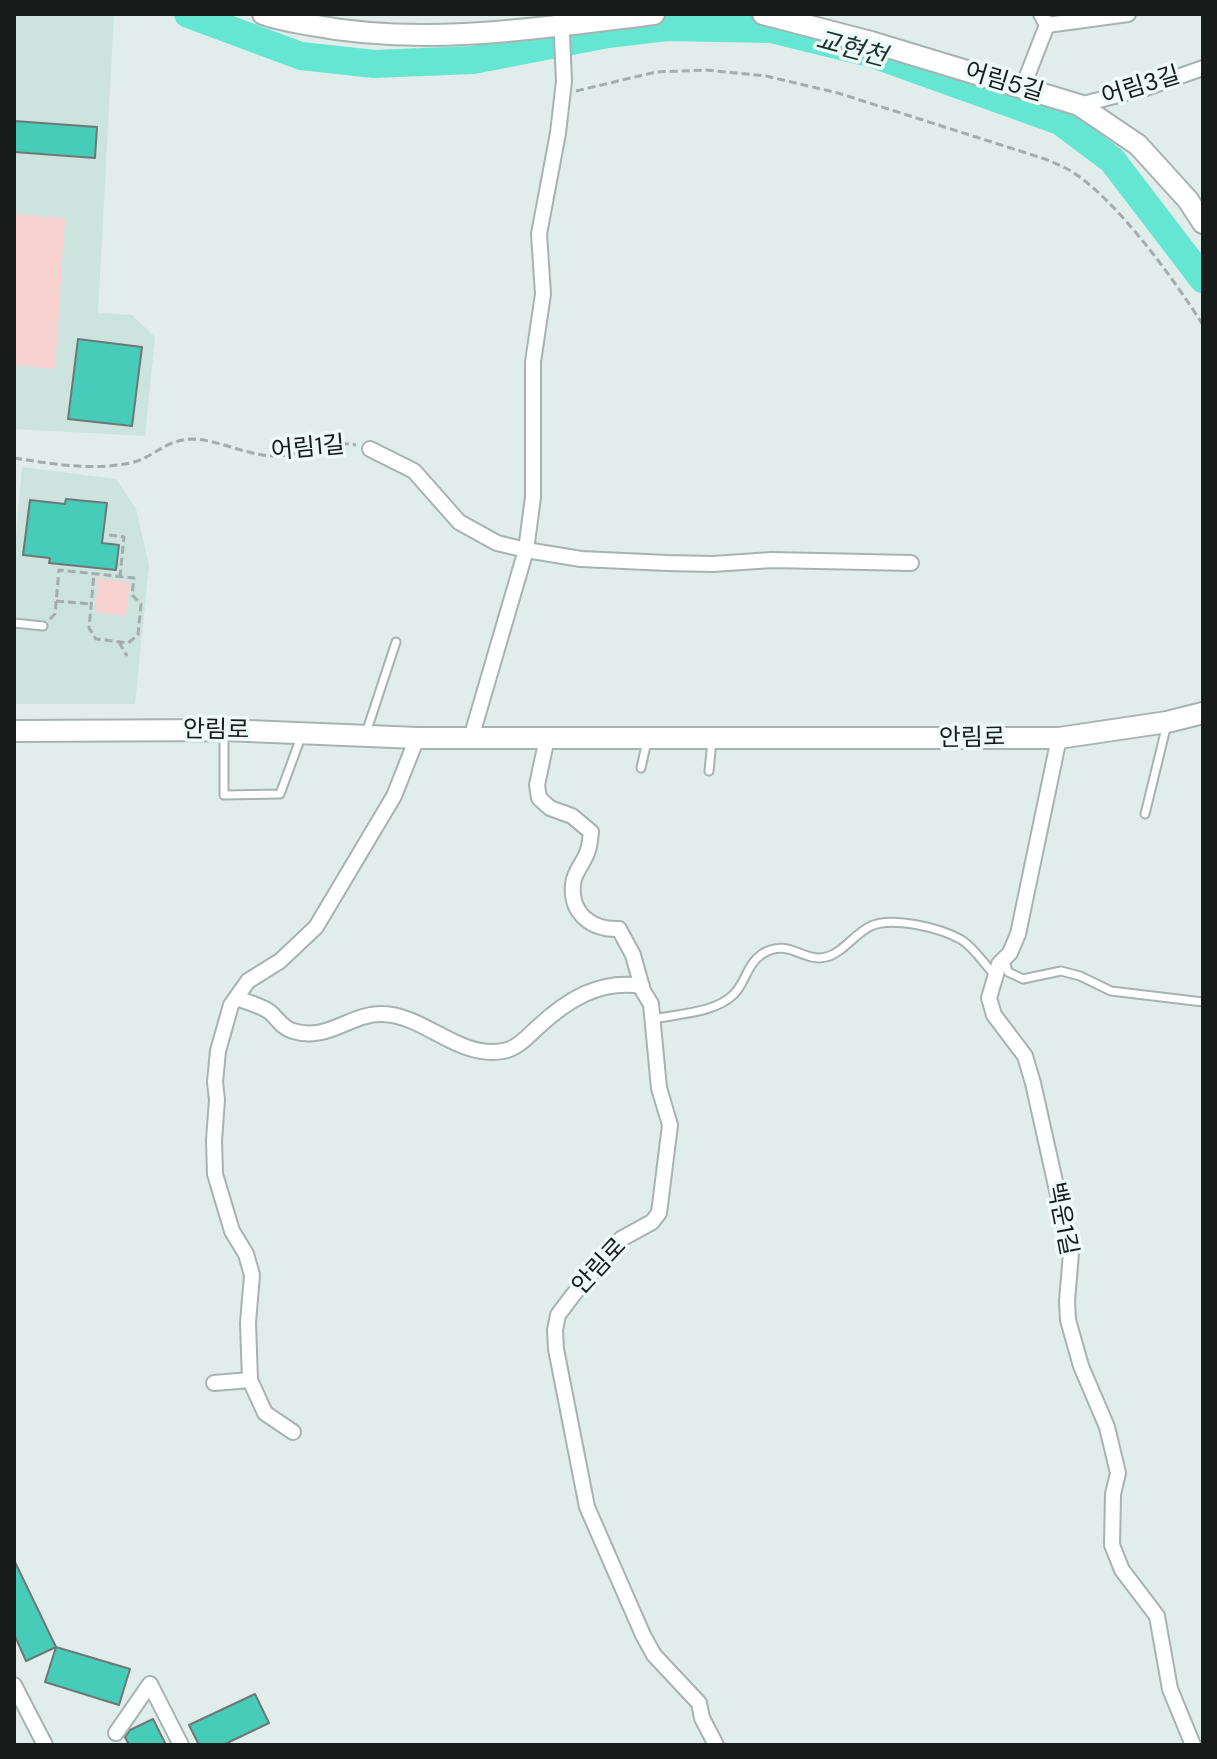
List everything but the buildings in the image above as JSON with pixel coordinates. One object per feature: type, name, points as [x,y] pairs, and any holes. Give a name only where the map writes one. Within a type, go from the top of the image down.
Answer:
[{"type":"street","points":[[263,14],[415,36],[561,26],[654,14]]},
{"type":"street","name":"어림5길","points":[[763,14],[871,42],[1079,105],[1138,145],[1188,200],[1203,223]]},
{"type":"street","points":[[1022,89],[1044,20],[1128,14]]},
{"type":"street","points":[[471,738],[526,550],[533,497],[533,362],[543,294],[539,234],[563,88],[561,26]]},
{"type":"street","name":"어림3길","points":[[1079,105],[1146,88],[1203,68]]},
{"type":"street","name":"어림1길","points":[[370,449],[414,471],[459,522],[497,543],[526,550],[581,559],[667,563],[772,560],[911,563]]},
{"type":"street","name":"안림로","points":[[14,731],[224,730],[417,738],[1059,738],[1167,722],[1203,713]]},
{"type":"street","points":[[293,1432],[265,1413],[250,1380],[248,1310],[252,1275],[246,1254],[232,1231],[215,1174],[218,1051],[224,1024],[248,981],[280,961],[316,927],[394,796],[417,738]]},
{"type":"street","name":"안림로","points":[[547,738],[537,785],[539,798],[550,808],[572,816],[591,832],[588,852],[573,883],[573,900],[579,913],[590,924],[603,930],[619,929],[625,936],[651,1004],[659,1088],[670,1125],[659,1213],[652,1222],[621,1239],[573,1295],[558,1315],[556,1349],[587,1507],[643,1635],[654,1655],[699,1703],[702,1718],[716,1745]]},
{"type":"street","points":[[994,974],[1010,953],[1018,934],[1059,738]]},
{"type":"street","name":"백운1길","points":[[994,974],[989,998],[994,1015],[1025,1056],[1071,1253],[1068,1320],[1081,1366],[1107,1427],[1118,1473],[1113,1494],[1112,1545],[1122,1570],[1157,1616],[1170,1689],[1193,1745]]},
{"type":"street","points":[[236,998],[270,1012],[279,1023],[292,1031],[325,1032],[380,1014],[414,1022],[452,1042],[488,1051],[504,1051],[519,1045],[561,1006],[578,997],[613,984],[642,986]]},
{"type":"street","points":[[214,1383],[250,1380]]},
{"type":"street","points":[[116,1733],[150,1684],[181,1745]]},
{"type":"street","points":[[14,1685],[45,1745]]},
{"type":"lane","points":[[14,623],[43,626]]},
{"type":"lane","points":[[365,735],[396,642]]},
{"type":"lane","points":[[1145,814],[1167,722]]},
{"type":"lane","points":[[224,730],[224,795],[280,794],[303,732]]},
{"type":"lane","points":[[641,768],[648,739]]},
{"type":"lane","points":[[709,771],[712,739]]},
{"type":"lane","points":[[653,1019],[717,1005],[735,994],[749,966],[763,954],[783,947],[815,958],[829,957],[869,926],[887,921],[906,923],[962,940],[994,974]]},
{"type":"lane","points":[[1005,958],[1008,972],[1023,979],[1061,971],[1080,976],[1111,991],[1203,1002]]},
{"type":"path","points":[[563,88],[656,72],[706,70],[766,76],[838,93],[1045,159],[1074,173],[1105,201],[1151,252],[1203,325]]},
{"type":"path","name":"어림1길","points":[[14,458],[98,468],[135,462],[165,444],[196,439],[256,454],[278,456],[336,444],[370,449]]},
{"type":"path","points":[[109,535],[124,537],[120,576]]},
{"type":"path","points":[[43,626],[55,614],[59,570],[134,578],[132,595],[141,604],[138,635],[128,643],[96,639],[89,628],[94,574]]},
{"type":"path","points":[[56,601],[91,604]]},
{"type":"path","points":[[119,642],[127,656]]},
{"type":"shaded area","points":[[14,14],[114,14],[98,313],[132,315],[155,337],[145,436],[14,429]]},
{"type":"shaded area","points":[[14,214],[65,218],[55,369],[14,365]]},
{"type":"shaded area","points":[[22,467],[116,479],[136,509],[149,565],[135,704],[14,704],[14,558]]},
{"type":"shaded area","points":[[98,578],[130,582],[126,616],[95,612]]},
{"type":"waterway","name":"교현천","points":[[188,14],[301,56],[374,64],[473,60],[608,34],[667,27],[771,29],[873,54],[1060,121],[1112,160],[1203,279]]}]
